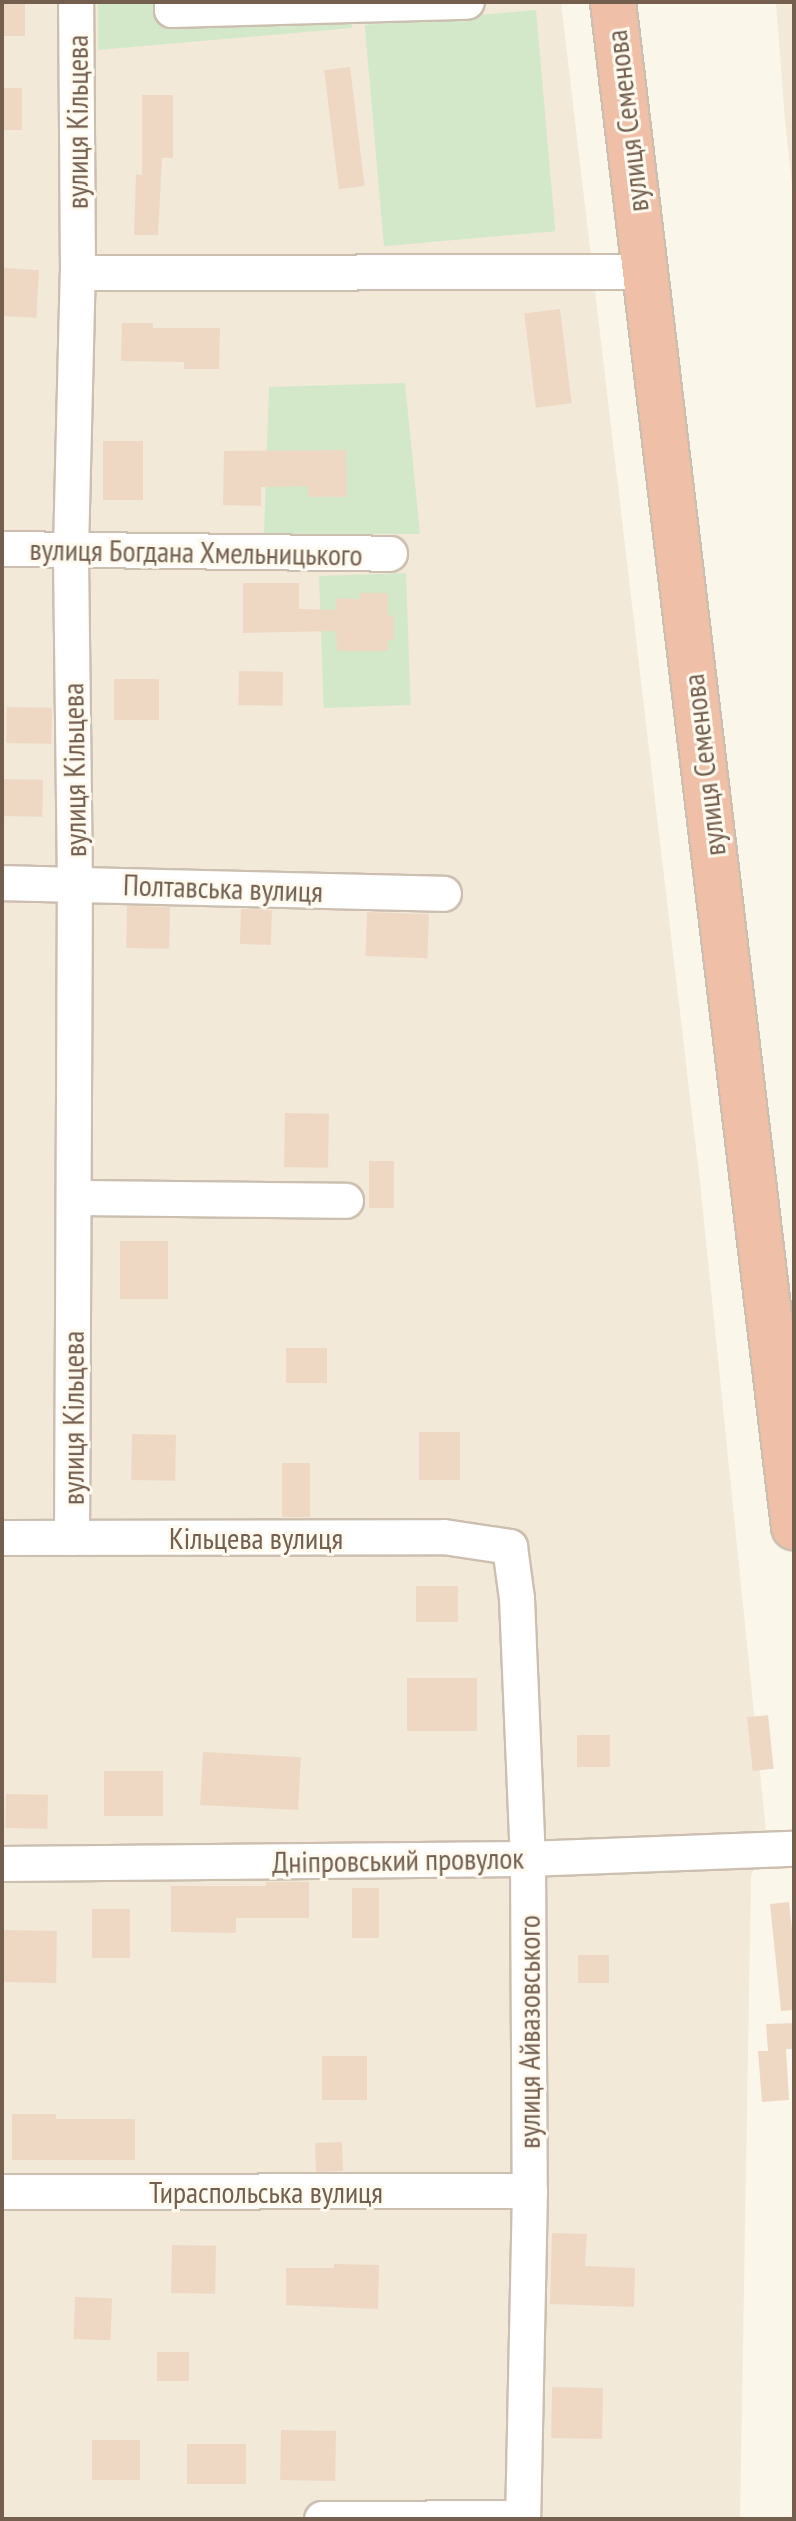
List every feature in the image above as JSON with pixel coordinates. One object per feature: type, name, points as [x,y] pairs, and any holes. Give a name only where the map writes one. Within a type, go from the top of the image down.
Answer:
[{"type":"highway","name":"вулиця Семенова","points":[[613,2],[794,1527]]},
{"type":"street","name":"вулиця Кільцева","points":[[72,1538],[75,884],[71,550],[78,273],[76,2]]},
{"type":"street","points":[[172,2],[172,10],[467,2]]},
{"type":"street","points":[[78,273],[646,272]]},
{"type":"street","name":"вулиця Богдана Хмельницького","points":[[2,549],[390,554]]},
{"type":"street","name":"Полтавська вулиця","points":[[2,883],[444,894]]},
{"type":"street","points":[[74,1198],[346,1201]]},
{"type":"street","name":"Кільцева вулиця","points":[[2,1538],[444,1537],[510,1547]]},
{"type":"street","name":"вулиця Айвазовського","points":[[510,1547],[517,1599],[528,1859],[530,2191],[523,2518]]},
{"type":"street","name":"Дніпровський провулок","points":[[2,1864],[528,1859],[794,1849]]},
{"type":"street","name":"Тираспольська вулиця","points":[[2,2192],[530,2191]]},
{"type":"street","points":[[322,2519],[523,2518]]},
{"type":"shaded area","points":[[2,2],[561,2],[700,1182],[766,1831],[751,1877],[740,2519],[2,2519]]},
{"type":"shaded area","points":[[776,2],[794,2],[794,204],[785,120]]},
{"type":"green space","points":[[98,2],[349,2],[352,28],[98,50]]},
{"type":"green space","points":[[536,10],[555,231],[384,246],[365,25]]},
{"type":"green space","points":[[405,383],[420,534],[264,534],[269,387]]},
{"type":"green space","points":[[406,573],[411,705],[324,708],[319,576]]},
{"type":"building","points":[[2,3],[25,3],[25,36],[2,36]]},
{"type":"building","points":[[350,67],[365,186],[339,189],[324,70]]},
{"type":"building","points":[[2,88],[22,88],[22,130],[2,130]]},
{"type":"building","points":[[142,95],[173,95],[173,158],[162,158],[158,235],[134,235],[136,174],[142,175]]},
{"type":"building","points":[[2,268],[39,270],[36,318],[2,316]]},
{"type":"building","points":[[560,309],[572,403],[536,408],[524,313]]},
{"type":"building","points":[[122,323],[153,323],[153,328],[220,328],[219,369],[184,369],[184,362],[121,361]]},
{"type":"building","points":[[103,441],[143,441],[143,500],[103,500]]},
{"type":"building","points":[[346,450],[347,497],[308,497],[308,486],[261,487],[261,506],[223,505],[224,451]]},
{"type":"building","points":[[243,583],[299,583],[299,609],[336,610],[336,598],[360,599],[360,593],[388,593],[388,615],[394,616],[394,640],[388,640],[388,651],[337,651],[336,631],[243,633]]},
{"type":"building","points":[[239,671],[283,672],[282,706],[238,705]]},
{"type":"building","points":[[114,679],[159,679],[159,720],[114,720]]},
{"type":"building","points":[[7,707],[52,708],[51,744],[6,743]]},
{"type":"building","points":[[2,779],[43,780],[42,817],[2,816]]},
{"type":"building","points":[[127,906],[170,907],[169,949],[126,948]]},
{"type":"building","points":[[241,909],[272,910],[271,945],[240,944]]},
{"type":"building","points":[[367,912],[429,914],[427,958],[365,956]]},
{"type":"building","points":[[285,1113],[329,1114],[328,1168],[284,1167]]},
{"type":"building","points":[[369,1161],[394,1161],[394,1208],[369,1208]]},
{"type":"building","points":[[120,1241],[168,1241],[168,1299],[120,1299]]},
{"type":"building","points":[[286,1348],[327,1348],[327,1383],[286,1383]]},
{"type":"building","points":[[419,1432],[460,1432],[460,1480],[419,1480]]},
{"type":"building","points":[[132,1434],[176,1435],[175,1481],[131,1480]]},
{"type":"building","points":[[282,1463],[310,1463],[310,1517],[282,1517]]},
{"type":"building","points":[[416,1586],[458,1586],[458,1622],[416,1622]]},
{"type":"building","points":[[407,1678],[477,1678],[477,1731],[407,1731]]},
{"type":"building","points":[[768,1715],[774,1769],[753,1771],[747,1717]]},
{"type":"building","points":[[577,1735],[610,1735],[610,1767],[577,1767]]},
{"type":"building","points":[[203,1752],[301,1757],[298,1810],[200,1805]]},
{"type":"building","points":[[104,1771],[163,1771],[163,1816],[104,1816]]},
{"type":"building","points":[[6,1794],[48,1795],[47,1829],[5,1828]]},
{"type":"building","points":[[266,1882],[309,1882],[309,1918],[236,1918],[236,1933],[171,1932],[171,1886],[266,1886]]},
{"type":"building","points":[[352,1888],[379,1888],[379,1938],[352,1938]]},
{"type":"building","points":[[789,1902],[794,1948],[794,2010],[781,2011],[770,1904]]},
{"type":"building","points":[[92,1909],[130,1909],[130,1958],[92,1958]]},
{"type":"building","points":[[4,1930],[57,1931],[56,1983],[3,1982]]},
{"type":"building","points":[[578,1955],[609,1955],[609,1983],[578,1983]]},
{"type":"building","points":[[794,2023],[794,2049],[786,2049],[789,2100],[762,2102],[758,2051],[768,2051],[766,2024]]},
{"type":"building","points":[[322,2056],[367,2056],[367,2100],[322,2100]]},
{"type":"building","points":[[12,2114],[56,2114],[56,2119],[135,2119],[135,2160],[12,2160]]},
{"type":"building","points":[[342,2142],[343,2171],[316,2172],[315,2143]]},
{"type":"building","points":[[552,2233],[587,2234],[585,2266],[635,2268],[634,2307],[550,2304]]},
{"type":"building","points":[[172,2245],[216,2246],[215,2294],[171,2293]]},
{"type":"building","points":[[334,2264],[379,2265],[378,2309],[286,2305],[286,2268],[334,2268]]},
{"type":"building","points":[[75,2297],[112,2298],[111,2340],[74,2339]]},
{"type":"building","points":[[157,2352],[189,2352],[189,2381],[157,2381]]},
{"type":"building","points":[[552,2387],[603,2388],[602,2439],[551,2438]]},
{"type":"building","points":[[281,2430],[336,2431],[335,2481],[280,2480]]},
{"type":"building","points":[[92,2440],[140,2440],[140,2480],[92,2480]]},
{"type":"building","points":[[187,2444],[246,2444],[246,2484],[187,2484]]}]
